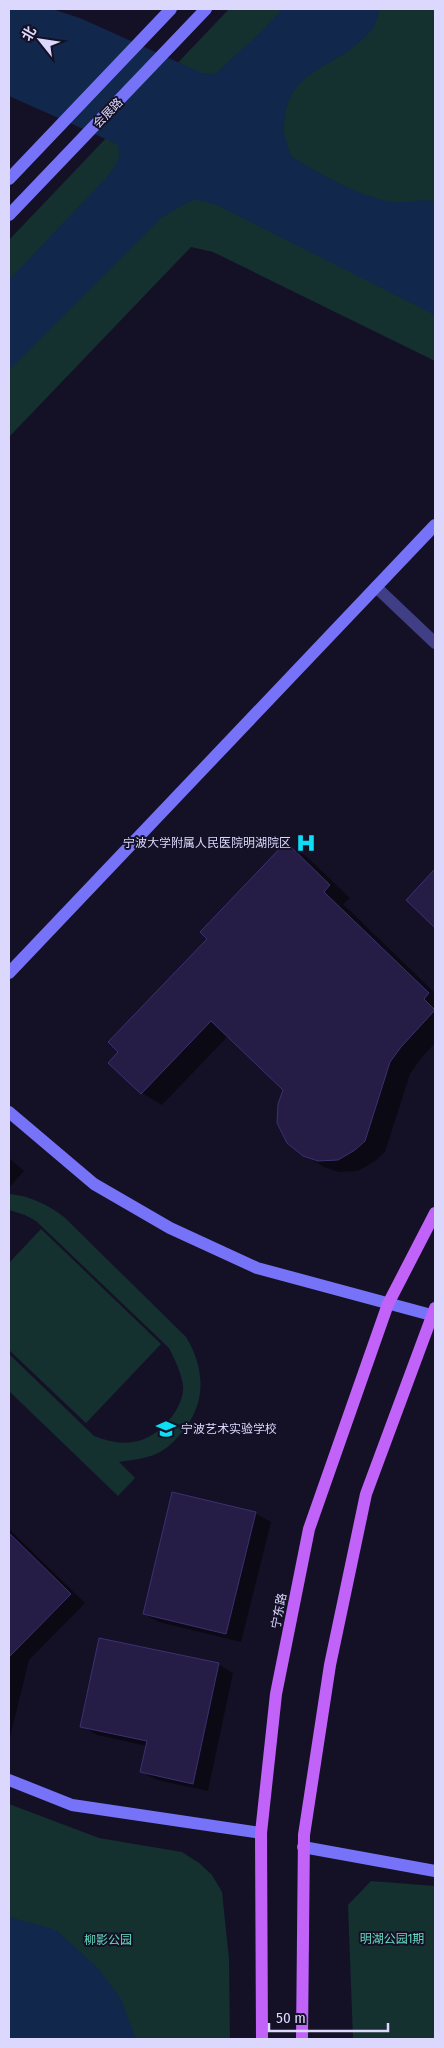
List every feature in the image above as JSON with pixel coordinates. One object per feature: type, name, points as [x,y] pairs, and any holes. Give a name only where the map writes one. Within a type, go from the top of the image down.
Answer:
[{"type":"main road","name":"宁东路","points":[[262,2039],[261,1833],[276,1694],[309,1528],[388,1304],[435,1213]]},
{"type":"main road","points":[[302,2039],[303,1847],[330,1665],[366,1494],[434,1313]]},
{"type":"street","name":"会展路","points":[[9,179],[171,9]]},
{"type":"street","name":"会展路","points":[[9,215],[168,51],[206,9]]},
{"type":"street","points":[[9,973],[435,525]]},
{"type":"street","points":[[376,587],[435,643]]},
{"type":"street","points":[[9,1112],[94,1184],[170,1228],[257,1268],[388,1304],[434,1313]]},
{"type":"street","points":[[9,1780],[72,1804],[261,1833]]},
{"type":"street","points":[[303,1847],[435,1871]]},
{"type":"green space","points":[[229,9],[435,9],[435,361],[213,252],[191,247],[9,437],[9,240]]},
{"type":"green space","points":[[9,1194],[38,1201],[64,1217],[186,1337],[197,1361],[200,1373],[199,1397],[190,1421],[174,1442],[160,1452],[147,1457],[119,1462],[135,1478],[118,1496],[9,1391],[9,1354],[94,1436],[119,1442],[138,1441],[151,1436],[165,1424],[177,1409],[183,1393],[183,1385],[176,1362],[169,1348],[36,1221],[9,1210]]},
{"type":"green space","points":[[41,1229],[161,1344],[86,1423],[9,1350],[9,1263]]},
{"type":"green space","name":"柳影公园","points":[[9,1804],[99,1838],[182,1852],[199,1863],[212,1875],[222,1892],[229,1959],[230,2039],[9,2039]]},
{"type":"green space","name":"明湖公园1期","points":[[371,1881],[435,1886],[435,2039],[353,2039],[348,1905]]},
{"type":"water","points":[[9,9],[52,9],[80,18],[202,73],[215,74],[265,28],[282,9],[380,9],[374,27],[365,37],[344,54],[308,76],[298,85],[286,111],[284,133],[291,156],[353,190],[393,202],[424,200],[435,202],[435,315],[217,205],[194,199],[162,217],[9,370],[9,280],[106,178],[119,158],[119,149],[117,144],[9,96]]},
{"type":"water","points":[[9,1917],[56,1930],[97,1967],[121,1999],[136,2039],[9,2039]]},
{"type":"building","points":[[286,842],[330,885],[324,892],[429,993],[424,999],[435,1010],[390,1062],[365,1141],[355,1150],[338,1160],[318,1161],[303,1156],[287,1143],[277,1123],[278,1104],[283,1090],[211,1021],[141,1094],[108,1063],[118,1052],[108,1042],[207,939],[200,932]]},
{"type":"building","points":[[435,869],[435,928],[406,900]]},
{"type":"building","points":[[172,1492],[256,1512],[226,1634],[143,1614]]},
{"type":"building","points":[[9,1533],[71,1594],[9,1657]]},
{"type":"building","points":[[99,1638],[219,1663],[193,1784],[140,1772],[147,1741],[80,1727]]},
{"type":"place","name":"宁波大学附属人民医院明湖院区","points":[[306,843]]},
{"type":"place","name":"宁波艺术实验学校","points":[[166,1429]]}]
